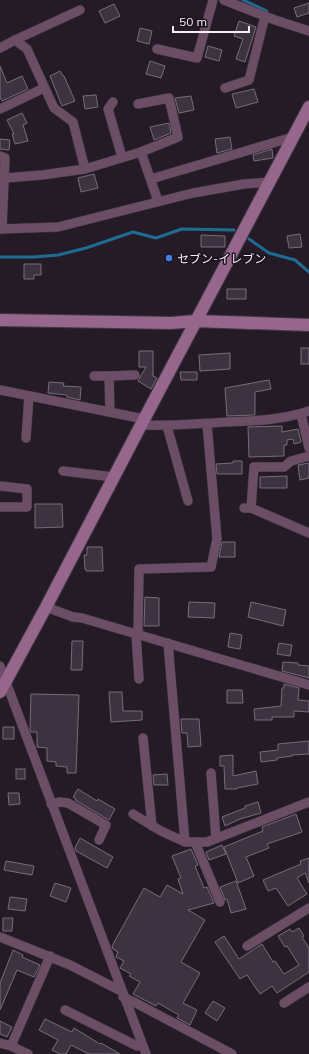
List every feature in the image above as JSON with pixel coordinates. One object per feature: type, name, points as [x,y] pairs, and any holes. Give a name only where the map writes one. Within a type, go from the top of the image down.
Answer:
[{"type":"street","points":[[157,49],[197,58],[213,0]]},
{"type":"street","points":[[224,0],[264,16],[309,31]]},
{"type":"street","points":[[0,48],[80,10]]},
{"type":"street","points":[[225,88],[249,80],[264,16]]},
{"type":"street","points":[[16,40],[27,49],[54,108],[73,122],[85,169]]},
{"type":"street","points":[[0,109],[44,88]]},
{"type":"street","points":[[4,178],[42,175],[85,169],[141,152],[178,138],[169,98],[138,104]]},
{"type":"street","points":[[113,102],[108,109],[122,157]]},
{"type":"street","points":[[3,687],[309,107]]},
{"type":"street","points":[[150,179],[293,138]]},
{"type":"street","points":[[141,152],[158,201]]},
{"type":"street","points":[[0,156],[6,158],[1,229],[58,227],[193,193],[244,184],[269,182]]},
{"type":"street","points":[[0,320],[171,323],[196,321],[309,325]]},
{"type":"street","points":[[94,376],[136,375]]},
{"type":"street","points":[[109,376],[110,412]]},
{"type":"street","points":[[0,390],[110,412],[142,422],[168,426],[284,418],[305,413],[309,448]]},
{"type":"street","points":[[26,438],[29,396]]},
{"type":"street","points":[[138,680],[137,634],[139,569],[211,567],[217,539],[207,424]]},
{"type":"street","points":[[168,426],[188,501]]},
{"type":"street","points":[[309,456],[291,461],[284,467],[254,467],[247,508],[309,533]]},
{"type":"street","points":[[63,471],[114,477]]},
{"type":"street","points":[[0,486],[27,489],[27,507],[0,507]]},
{"type":"street","points":[[46,607],[74,617],[82,618],[309,685]]},
{"type":"street","points":[[168,643],[190,842],[220,902]]},
{"type":"street","points":[[0,666],[3,687],[53,804],[122,994],[137,1048]]},
{"type":"street","points":[[143,738],[152,826]]},
{"type":"street","points":[[211,774],[216,838]]},
{"type":"street","points":[[53,804],[60,802],[68,803],[106,825],[99,840]]},
{"type":"street","points":[[133,814],[161,831],[190,842],[207,842],[309,802]]},
{"type":"street","points":[[247,946],[309,908]]},
{"type":"street","points":[[0,937],[70,965],[134,1002],[232,1054]]},
{"type":"street","points":[[11,1046],[50,956]]},
{"type":"street","points":[[284,1003],[309,987]]},
{"type":"street","points":[[65,1010],[146,1054]]},
{"type":"street","points":[[0,1042],[28,1054]]},
{"type":"building","points":[[309,3],[309,13],[297,17],[294,8]]},
{"type":"building","points":[[114,4],[120,16],[105,23],[99,11]]},
{"type":"building","points":[[239,21],[256,27],[245,62],[236,59],[243,39],[234,36]]},
{"type":"building","points":[[140,28],[152,31],[149,44],[137,41]]},
{"type":"building","points":[[208,46],[222,50],[219,61],[205,57]]},
{"type":"building","points":[[150,61],[165,66],[161,78],[146,74]]},
{"type":"building","points":[[0,66],[7,83],[22,76],[28,89],[2,101],[0,97]]},
{"type":"building","points":[[60,71],[64,76],[75,101],[62,106],[50,76]]},
{"type":"building","points":[[254,89],[258,102],[236,108],[232,94]]},
{"type":"building","points":[[96,95],[98,107],[85,109],[83,96]]},
{"type":"building","points":[[191,96],[194,110],[179,113],[175,98]]},
{"type":"building","points":[[22,113],[27,123],[23,125],[28,141],[15,144],[12,134],[14,134],[7,120]]},
{"type":"building","points":[[169,123],[171,133],[154,140],[150,127]]},
{"type":"building","points":[[230,137],[232,149],[217,153],[215,139]]},
{"type":"building","points":[[0,139],[10,140],[9,150],[0,149]]},
{"type":"building","points":[[272,149],[273,158],[254,161],[253,155]]},
{"type":"building","points":[[94,174],[98,188],[81,192],[78,178]]},
{"type":"building","points":[[300,234],[302,247],[289,248],[287,236]]},
{"type":"building","points":[[201,235],[225,236],[225,247],[201,247]]},
{"type":"building","points":[[24,264],[41,264],[41,275],[34,275],[34,279],[24,279]]},
{"type":"building","points":[[227,289],[246,289],[246,299],[227,299]]},
{"type":"building","points":[[301,348],[309,348],[309,364],[301,364]]},
{"type":"building","points":[[139,351],[153,351],[153,376],[157,378],[151,389],[138,381],[146,367],[139,367]]},
{"type":"building","points":[[230,353],[230,369],[200,371],[199,355]]},
{"type":"building","points":[[180,372],[197,372],[197,380],[181,380]]},
{"type":"building","points":[[269,380],[271,389],[255,392],[255,415],[227,416],[225,388]]},
{"type":"building","points":[[49,382],[64,383],[63,386],[81,387],[80,400],[67,397],[67,395],[48,393]]},
{"type":"building","points":[[282,426],[282,432],[298,429],[301,442],[294,444],[293,439],[287,440],[287,445],[284,445],[284,456],[249,457],[248,427]]},
{"type":"building","points":[[233,461],[242,461],[242,474],[217,474],[216,464],[233,463]]},
{"type":"building","points":[[309,463],[309,478],[300,480],[298,465]]},
{"type":"building","points":[[287,476],[287,488],[260,488],[260,477]]},
{"type":"building","points":[[35,504],[62,504],[63,527],[35,528]]},
{"type":"building","points":[[222,542],[235,542],[235,557],[219,557]]},
{"type":"building","points":[[87,547],[102,547],[103,571],[86,571],[84,555],[87,555]]},
{"type":"building","points":[[145,597],[159,598],[159,626],[144,626]]},
{"type":"building","points":[[189,602],[215,603],[214,618],[188,617]]},
{"type":"building","points":[[251,602],[286,610],[283,626],[248,617]]},
{"type":"building","points":[[230,633],[242,635],[240,649],[228,647]]},
{"type":"building","points":[[72,641],[83,641],[82,670],[71,670]]},
{"type":"building","points":[[279,643],[292,645],[290,656],[277,654]]},
{"type":"building","points":[[283,662],[298,663],[298,665],[309,666],[309,678],[282,671]]},
{"type":"building","points":[[284,684],[299,688],[298,700],[309,701],[309,712],[294,711],[294,717],[272,717],[272,720],[255,720],[254,709],[281,706],[282,688],[284,688]]},
{"type":"building","points":[[227,690],[242,690],[243,703],[227,703]]},
{"type":"building","points":[[109,692],[122,692],[123,711],[142,711],[142,720],[111,722]]},
{"type":"building","points":[[31,694],[79,695],[76,773],[67,773],[67,767],[56,766],[56,762],[47,761],[47,748],[37,747],[37,732],[31,732],[30,729]]},
{"type":"building","points":[[181,719],[199,719],[201,746],[188,747],[187,733],[182,733]]},
{"type":"building","points":[[3,727],[14,727],[14,739],[3,739]]},
{"type":"building","points":[[309,741],[309,754],[292,755],[277,758],[277,760],[261,762],[260,752],[278,750],[278,744]]},
{"type":"building","points":[[233,755],[233,776],[256,771],[258,784],[237,789],[225,789],[224,766],[220,766],[220,756]]},
{"type":"building","points":[[16,769],[25,769],[25,779],[16,779]]},
{"type":"building","points":[[167,774],[168,785],[154,785],[153,775]]},
{"type":"building","points":[[78,789],[97,801],[98,799],[115,809],[109,820],[75,800],[76,799],[73,797]]},
{"type":"building","points":[[8,793],[19,793],[20,804],[9,805]]},
{"type":"building","points":[[258,802],[261,813],[240,819],[225,826],[222,817],[245,808],[245,806]]},
{"type":"building","points":[[296,814],[302,832],[267,844],[269,848],[246,857],[254,876],[238,883],[224,847],[263,831],[262,827]]},
{"type":"building","points":[[80,838],[113,857],[107,868],[76,851],[75,848]]},
{"type":"building","points":[[222,845],[226,854],[209,860],[206,852]]},
{"type":"building","points":[[191,849],[198,865],[195,866],[204,888],[207,887],[214,903],[188,910],[205,920],[181,962],[200,973],[183,1003],[197,1010],[190,1025],[177,1018],[179,1015],[158,1003],[156,1006],[133,994],[140,982],[129,976],[131,974],[120,968],[124,961],[116,957],[118,952],[113,949],[112,946],[144,888],[160,897],[167,885],[183,894],[178,879],[181,878],[172,856]]},
{"type":"building","points":[[309,858],[309,883],[305,873],[297,878],[307,894],[288,906],[276,888],[268,891],[263,880],[301,864],[300,861]]},
{"type":"building","points":[[6,861],[34,866],[32,875],[4,870]]},
{"type":"building","points":[[236,881],[246,909],[231,913],[227,899],[225,900],[220,887]]},
{"type":"building","points":[[55,883],[71,888],[66,902],[50,896]]},
{"type":"building","points":[[10,897],[27,899],[25,911],[8,909]]},
{"type":"building","points":[[3,918],[13,918],[12,931],[3,931]]},
{"type":"building","points":[[299,928],[304,936],[302,937],[309,948],[309,972],[277,993],[272,986],[260,994],[247,975],[240,979],[215,942],[224,936],[239,959],[262,944],[273,962],[275,961],[284,974],[299,965],[287,946],[285,947],[278,936],[290,929],[292,932]]},
{"type":"building","points":[[13,950],[23,955],[22,957],[40,965],[34,977],[17,970],[0,1010],[0,983]]},
{"type":"building","points":[[213,1001],[225,1008],[217,1021],[205,1013]]},
{"type":"building","points":[[45,1019],[72,1032],[74,1028],[120,1054],[89,1054],[71,1045],[66,1054],[60,1054],[52,1050],[58,1040],[39,1030]]},
{"type":"building","points":[[0,1021],[12,1027],[7,1037],[0,1034]]},
{"type":"waterway","points":[[243,0],[267,11]]},
{"type":"waterway","points":[[0,257],[58,255],[86,248],[133,232],[156,238],[182,229],[234,230]]},
{"type":"waterway","points":[[249,239],[269,253],[295,260],[309,272]]},
{"type":"place","name":"セブン-イレブン","points":[[169,258]]}]
